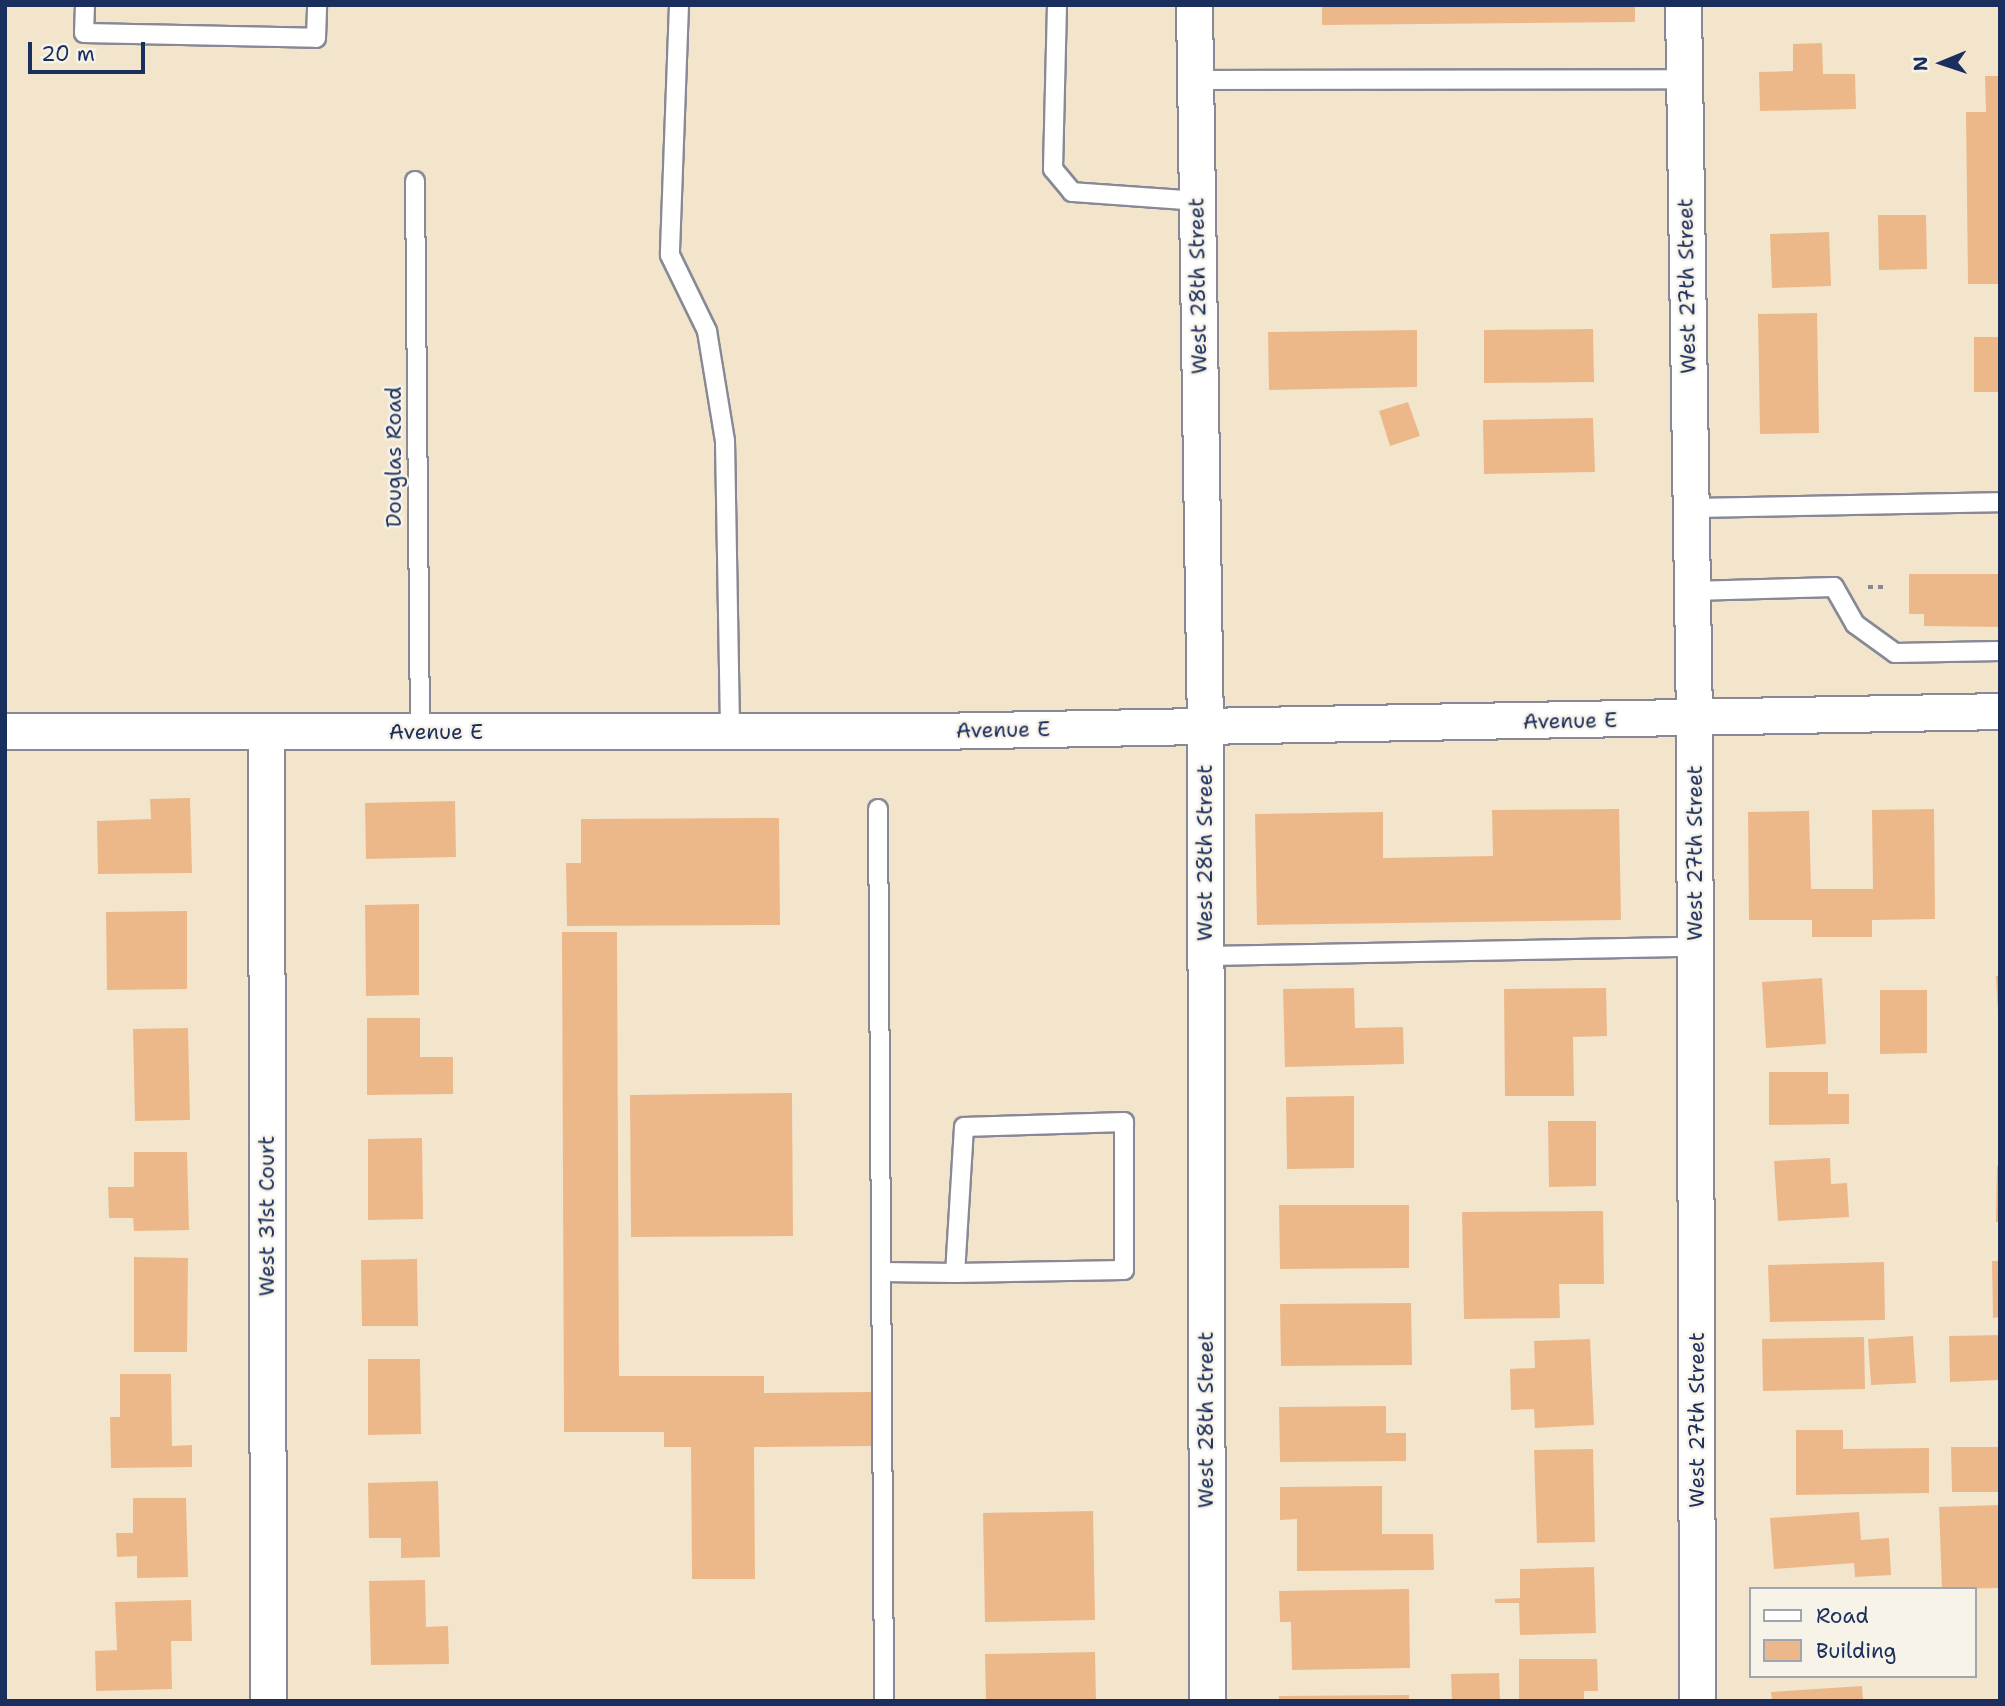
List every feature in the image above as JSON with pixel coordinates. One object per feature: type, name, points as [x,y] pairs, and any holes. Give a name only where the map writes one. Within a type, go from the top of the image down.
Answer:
[{"type":"street","name":"West 28th Street","points":[[1194,5],[1205,726],[1207,1701]]},
{"type":"street","name":"West 27th Street","points":[[1683,5],[1694,719],[1697,1701]]},
{"type":"street","name":"Avenue E","points":[[5,731],[730,731],[1694,719],[2000,712]]},
{"type":"street","name":"West 31st Court","points":[[266,732],[268,1701]]},
{"type":"lane","points":[[85,5],[84,33],[316,38],[317,5]]},
{"type":"lane","points":[[679,5],[670,255],[707,331],[725,441],[730,731]]},
{"type":"lane","points":[[1057,5],[1053,169],[1072,192],[1197,201]]},
{"type":"lane","points":[[1195,80],[1684,79]]},
{"type":"lane","name":"Douglas Road","points":[[415,181],[420,732]]},
{"type":"lane","points":[[1691,508],[2000,502]]},
{"type":"lane","points":[[1692,591],[1834,587],[1855,624],[1895,653],[2000,651]]},
{"type":"lane","points":[[878,809],[884,1701]]},
{"type":"lane","points":[[1205,956],[1695,947]]},
{"type":"lane","points":[[881,1272],[955,1273],[1124,1270],[1124,1122],[964,1127],[955,1273]]},
{"type":"building","points":[[1322,5],[1635,5],[1635,22],[1322,25]]},
{"type":"building","points":[[1822,43],[1823,74],[1855,74],[1856,109],[1760,111],[1759,72],[1793,71],[1793,44]]},
{"type":"building","points":[[1985,76],[2000,76],[2000,284],[1968,284],[1966,112],[1986,112]]},
{"type":"building","points":[[1878,215],[1926,215],[1927,269],[1879,270]]},
{"type":"building","points":[[1829,232],[1831,286],[1772,288],[1770,234]]},
{"type":"building","points":[[1817,313],[1819,433],[1760,434],[1758,314]]},
{"type":"building","points":[[1593,329],[1594,382],[1484,383],[1484,330]]},
{"type":"building","points":[[1417,330],[1417,387],[1269,390],[1268,332]]},
{"type":"building","points":[[1974,337],[2000,337],[2000,392],[1974,392]]},
{"type":"building","points":[[1408,402],[1420,436],[1390,446],[1379,411]]},
{"type":"building","points":[[1593,418],[1595,472],[1484,474],[1483,420]]},
{"type":"building","points":[[1909,574],[2000,574],[2000,627],[1924,626],[1924,614],[1909,614]]},
{"type":"building","points":[[190,798],[192,873],[98,874],[97,821],[151,819],[150,799]]},
{"type":"building","points":[[455,801],[456,857],[366,859],[365,803]]},
{"type":"building","points":[[1619,809],[1621,920],[1257,925],[1255,814],[1383,812],[1383,858],[1493,856],[1492,810]]},
{"type":"building","points":[[1934,809],[1935,919],[1872,920],[1872,937],[1812,937],[1812,920],[1749,920],[1748,812],[1809,811],[1811,889],[1873,889],[1872,810]]},
{"type":"building","points":[[779,818],[780,925],[567,926],[566,863],[581,863],[581,819]]},
{"type":"building","points":[[419,904],[419,995],[366,996],[365,905]]},
{"type":"building","points":[[187,911],[187,989],[107,990],[106,912]]},
{"type":"building","points":[[562,932],[617,932],[619,1376],[764,1376],[764,1393],[874,1392],[875,1446],[754,1447],[755,1579],[692,1579],[691,1447],[664,1447],[664,1432],[564,1432]]},
{"type":"building","points":[[1996,976],[2000,976],[2000,1012],[1998,1012]]},
{"type":"building","points":[[1822,978],[1826,1044],[1766,1048],[1762,982]]},
{"type":"building","points":[[1354,988],[1355,1028],[1403,1027],[1404,1064],[1285,1067],[1283,989]]},
{"type":"building","points":[[1606,988],[1607,1036],[1573,1037],[1574,1096],[1505,1096],[1504,989]]},
{"type":"building","points":[[1880,990],[1927,990],[1927,1053],[1880,1054]]},
{"type":"building","points":[[367,1018],[420,1018],[420,1057],[453,1057],[453,1094],[367,1095]]},
{"type":"building","points":[[188,1028],[190,1120],[135,1121],[133,1029]]},
{"type":"building","points":[[1769,1072],[1828,1072],[1828,1094],[1849,1094],[1849,1124],[1769,1125]]},
{"type":"building","points":[[792,1093],[793,1236],[631,1237],[630,1095]]},
{"type":"building","points":[[1354,1096],[1354,1168],[1287,1169],[1286,1097]]},
{"type":"building","points":[[1548,1121],[1596,1121],[1596,1186],[1549,1187]]},
{"type":"building","points":[[422,1138],[423,1219],[368,1220],[368,1139]]},
{"type":"building","points":[[134,1152],[187,1152],[189,1230],[134,1231],[133,1218],[109,1218],[108,1187],[134,1187]]},
{"type":"building","points":[[1830,1158],[1831,1184],[1847,1183],[1849,1217],[1778,1221],[1774,1161]]},
{"type":"building","points":[[1997,1166],[2000,1166],[2000,1222],[1996,1222]]},
{"type":"building","points":[[1279,1205],[1409,1205],[1409,1268],[1280,1269]]},
{"type":"building","points":[[1603,1211],[1604,1284],[1559,1284],[1560,1318],[1464,1319],[1462,1212]]},
{"type":"building","points":[[134,1257],[188,1258],[187,1352],[134,1352]]},
{"type":"building","points":[[417,1259],[418,1326],[362,1326],[361,1260]]},
{"type":"building","points":[[1992,1261],[2000,1261],[2000,1317],[1993,1318]]},
{"type":"building","points":[[1884,1262],[1885,1320],[1770,1322],[1768,1265]]},
{"type":"building","points":[[1411,1303],[1412,1365],[1281,1366],[1280,1304]]},
{"type":"building","points":[[2000,1335],[2000,1380],[1950,1382],[1949,1336]]},
{"type":"building","points":[[1913,1336],[1916,1383],[1871,1385],[1868,1339]]},
{"type":"building","points":[[1864,1337],[1865,1389],[1763,1391],[1762,1339]]},
{"type":"building","points":[[1590,1339],[1594,1425],[1535,1428],[1534,1409],[1511,1410],[1510,1369],[1535,1368],[1534,1341]]},
{"type":"building","points":[[368,1359],[420,1359],[421,1434],[368,1435]]},
{"type":"building","points":[[120,1374],[171,1374],[172,1446],[192,1445],[192,1467],[111,1468],[110,1417],[120,1417]]},
{"type":"building","points":[[1386,1406],[1386,1433],[1406,1433],[1406,1461],[1280,1462],[1279,1407]]},
{"type":"building","points":[[1796,1430],[1843,1430],[1843,1449],[1929,1448],[1929,1493],[1796,1495]]},
{"type":"building","points":[[1951,1447],[2000,1447],[2000,1492],[1952,1492]]},
{"type":"building","points":[[1593,1449],[1595,1542],[1537,1543],[1534,1450]]},
{"type":"building","points":[[438,1481],[440,1557],[401,1558],[401,1538],[369,1538],[368,1483]]},
{"type":"building","points":[[1382,1486],[1382,1534],[1433,1534],[1434,1570],[1297,1571],[1297,1519],[1280,1520],[1280,1487]]},
{"type":"building","points":[[133,1498],[186,1498],[188,1577],[137,1578],[137,1556],[117,1557],[116,1533],[133,1533]]},
{"type":"building","points":[[2000,1505],[2000,1588],[1942,1587],[1939,1507]]},
{"type":"building","points":[[1093,1511],[1095,1620],[985,1622],[983,1513]]},
{"type":"building","points":[[1859,1512],[1861,1540],[1889,1538],[1891,1575],[1855,1577],[1854,1563],[1774,1569],[1770,1518]]},
{"type":"building","points":[[1594,1567],[1596,1633],[1520,1635],[1519,1603],[1495,1603],[1495,1599],[1520,1598],[1520,1569]]},
{"type":"building","points":[[425,1580],[426,1627],[448,1626],[449,1664],[371,1665],[369,1581]]},
{"type":"building","points":[[1409,1589],[1410,1668],[1292,1670],[1291,1622],[1280,1622],[1279,1591]]},
{"type":"building","points":[[191,1600],[192,1641],[171,1641],[172,1689],[96,1691],[95,1651],[117,1650],[115,1602]]},
{"type":"building","points":[[1095,1652],[1096,1701],[986,1701],[985,1654]]},
{"type":"building","points":[[1519,1659],[1597,1659],[1598,1691],[1584,1691],[1584,1701],[1519,1701]]},
{"type":"building","points":[[1499,1673],[1500,1701],[1452,1701],[1451,1674]]},
{"type":"building","points":[[1862,1686],[1863,1701],[1772,1701],[1771,1692]]},
{"type":"building","points":[[1409,1695],[1409,1701],[1279,1701],[1279,1696]]}]
